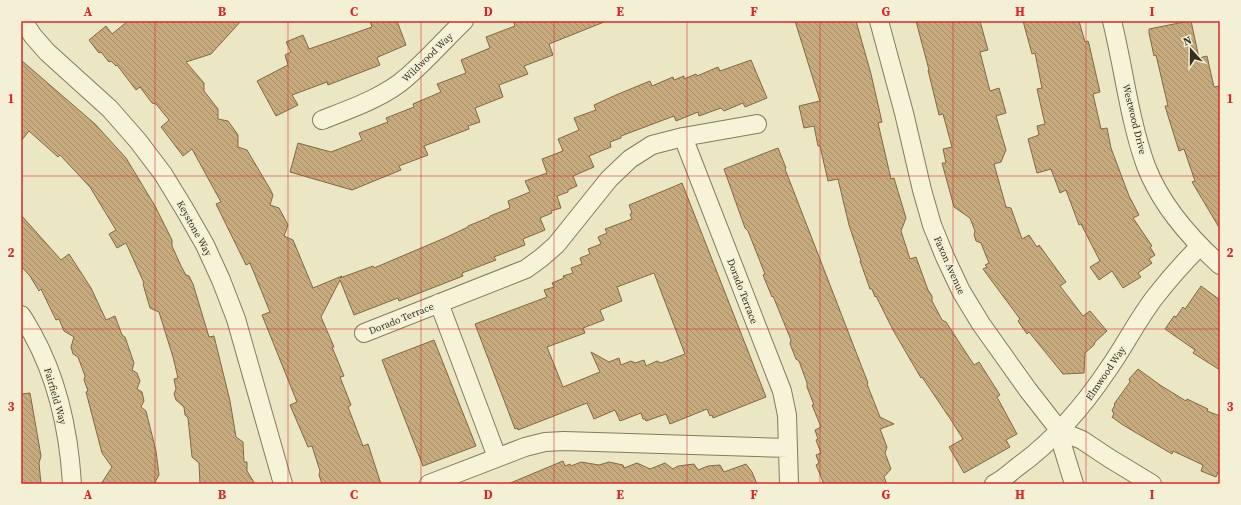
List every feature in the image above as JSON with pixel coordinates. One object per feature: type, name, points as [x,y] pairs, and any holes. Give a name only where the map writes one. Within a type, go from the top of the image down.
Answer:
[{"type":"street","name":"Keystone Way","points":[[23,21],[33,36],[47,52],[110,108],[138,141],[163,174],[199,233],[221,280],[236,319],[283,484]]},
{"type":"street","name":"Wildwood Way","points":[[322,120],[380,95],[406,78],[464,21]]},
{"type":"street","name":"Faxon Avenue","points":[[880,21],[922,190],[932,225],[945,257],[961,291],[981,324],[1060,431],[1063,448],[1074,484]]},
{"type":"street","name":"Westwood Drive","points":[[1112,21],[1136,135],[1147,167],[1160,194],[1178,222],[1200,246],[1220,264]]},
{"type":"street","name":"Dorado Terrace","points":[[364,333],[526,268],[556,245],[609,179],[630,159],[652,145],[683,137],[757,124]]},
{"type":"street","name":"Dorado Terrace","points":[[683,137],[782,391],[787,414],[788,484]]},
{"type":"street","name":"Elmwood Way","points":[[994,484],[1029,459],[1060,431],[1086,401],[1110,368],[1132,330],[1155,297],[1176,271],[1200,246]]},
{"type":"street","name":"Dorado Terrace","points":[[439,303],[497,457]]},
{"type":"street","name":"Fairfield Way","points":[[21,315],[40,348],[54,384],[64,427],[72,484]]},
{"type":"street","points":[[1060,431],[1082,440],[1152,484]]},
{"type":"street","points":[[430,484],[497,457],[545,442],[564,441],[788,448]]},
{"type":"building","points":[[128,21],[241,21],[211,54],[186,62],[204,83],[204,91],[218,109],[218,119],[228,121],[238,135],[238,147],[247,150],[270,189],[273,195],[270,205],[279,208],[288,225],[284,236],[293,240],[313,288],[342,276],[340,278],[373,266],[374,268],[510,208],[508,201],[530,192],[525,181],[547,173],[542,159],[563,151],[558,139],[579,130],[574,118],[596,110],[594,105],[616,95],[650,81],[652,86],[673,77],[674,80],[684,76],[684,79],[696,74],[697,76],[718,67],[720,71],[751,60],[767,98],[745,107],[743,103],[724,111],[721,108],[699,116],[698,112],[676,121],[674,116],[621,136],[621,138],[610,142],[611,147],[589,156],[594,167],[573,176],[577,186],[568,190],[568,192],[557,196],[561,208],[551,211],[552,213],[540,218],[545,230],[523,239],[525,245],[494,257],[496,260],[462,273],[463,276],[399,301],[398,298],[354,315],[340,280],[321,317],[334,347],[332,347],[344,376],[340,377],[351,405],[348,407],[363,446],[368,444],[381,484],[322,484],[319,475],[320,471],[312,446],[308,447],[290,405],[297,402],[262,315],[270,312],[250,263],[246,265],[216,204],[221,202],[192,149],[183,156],[161,127],[169,120],[156,104],[152,103],[140,87],[136,90],[117,65],[116,66],[111,61],[109,62],[101,52],[99,53],[89,40],[106,26],[112,34]]},
{"type":"building","points":[[370,21],[397,21],[406,45],[378,57],[377,58],[380,65],[328,85],[327,82],[292,95],[298,105],[276,116],[257,81],[288,65],[285,55],[291,52],[286,42],[303,35],[309,49],[372,27]]},
{"type":"building","points":[[513,21],[604,22],[549,44],[553,55],[524,66],[528,74],[499,85],[503,97],[475,108],[480,122],[468,126],[469,129],[424,146],[428,155],[399,166],[401,170],[352,190],[290,172],[298,143],[331,152],[362,140],[359,133],[388,122],[386,118],[414,107],[413,104],[441,92],[437,84],[466,73],[461,60],[490,48],[486,37],[515,26]]},
{"type":"building","points":[[795,21],[856,21],[871,74],[882,122],[878,123],[891,179],[894,178],[906,218],[901,231],[910,259],[916,257],[928,290],[932,296],[932,301],[942,320],[946,322],[974,365],[979,362],[1000,395],[997,397],[1017,434],[1006,440],[1010,447],[964,473],[949,447],[963,439],[922,377],[921,378],[893,330],[872,289],[870,289],[849,225],[838,179],[828,181],[814,126],[804,128],[799,106],[820,101]]},
{"type":"building","points":[[916,21],[980,21],[988,50],[980,52],[990,91],[999,88],[1006,113],[996,116],[1006,150],[1001,162],[994,164],[1006,207],[1011,208],[1022,239],[1029,235],[1037,247],[1039,245],[1066,282],[1060,286],[1083,316],[1090,311],[1107,331],[1085,353],[1084,373],[1063,374],[1029,332],[1027,334],[1018,321],[1020,319],[983,269],[987,267],[985,265],[989,263],[981,243],[976,241],[974,235],[975,231],[970,218],[954,207],[942,163],[946,163],[943,149],[952,147],[943,114],[939,115]]},
{"type":"building","points":[[1023,21],[1079,21],[1085,42],[1088,41],[1100,92],[1093,94],[1101,129],[1107,128],[1111,148],[1129,196],[1139,215],[1133,218],[1152,246],[1150,247],[1155,255],[1149,259],[1152,263],[1138,273],[1141,277],[1123,288],[1112,271],[1099,280],[1090,267],[1100,261],[1081,224],[1079,225],[1066,190],[1060,193],[1051,169],[1037,173],[1028,139],[1039,135],[1037,126],[1045,124],[1037,89],[1042,88],[1035,53],[1032,54]]},
{"type":"building","points":[[1191,21],[1199,58],[1207,56],[1214,87],[1220,86],[1220,229],[1192,182],[1195,181],[1184,149],[1179,151],[1165,106],[1168,106],[1156,55],[1154,56],[1149,33],[1149,29]]},
{"type":"building","points":[[21,60],[95,124],[126,158],[155,206],[172,240],[172,246],[181,266],[193,284],[209,337],[214,336],[230,401],[236,437],[243,442],[244,462],[247,462],[247,471],[255,484],[200,484],[199,463],[192,457],[188,418],[185,415],[184,407],[176,400],[174,394],[176,389],[174,379],[178,378],[173,357],[159,312],[150,308],[143,284],[144,283],[126,243],[117,248],[109,234],[116,230],[90,187],[60,155],[58,157],[29,131],[21,141]]},
{"type":"building","points":[[778,148],[880,417],[894,424],[880,429],[887,447],[885,453],[891,469],[884,477],[887,484],[824,484],[816,465],[819,463],[816,455],[821,453],[816,440],[818,439],[815,430],[821,427],[812,405],[814,405],[799,361],[796,359],[790,344],[791,340],[763,275],[765,274],[748,231],[745,228],[724,169]]},
{"type":"building","points":[[682,183],[766,397],[713,418],[712,415],[710,416],[707,409],[670,424],[666,414],[646,421],[643,419],[641,413],[620,421],[615,410],[594,419],[587,403],[518,430],[517,428],[515,429],[475,324],[547,297],[544,290],[554,287],[552,283],[564,278],[563,276],[573,273],[571,268],[582,264],[580,258],[590,254],[588,249],[601,244],[598,237],[607,233],[605,229],[632,219],[630,214],[632,213],[629,205]],"holes":[[[654,273],[685,354],[661,363],[657,361],[646,366],[644,360],[635,363],[631,361],[621,365],[619,358],[609,362],[591,352],[600,372],[563,387],[547,347],[585,333],[583,328],[604,320],[600,310],[622,301],[617,287]]]},
{"type":"building","points":[[21,215],[61,260],[69,254],[91,288],[106,320],[115,316],[122,335],[125,337],[134,363],[132,370],[137,373],[140,381],[137,389],[142,392],[144,401],[141,407],[146,411],[156,451],[159,475],[154,484],[101,484],[112,467],[102,453],[86,392],[88,391],[84,380],[85,376],[78,357],[73,354],[71,347],[74,337],[64,331],[59,319],[56,320],[41,289],[39,291],[30,276],[21,266]]},
{"type":"building","points":[[1201,286],[1220,300],[1220,370],[1193,353],[1195,350],[1165,329],[1174,316],[1176,317],[1183,307],[1185,309]]},
{"type":"building","points":[[434,340],[476,446],[423,466],[382,360]]},
{"type":"building","points":[[1138,369],[1186,401],[1187,399],[1208,409],[1207,411],[1220,416],[1220,473],[1218,472],[1216,477],[1201,471],[1203,465],[1173,451],[1172,454],[1112,417],[1114,414],[1112,410],[1115,405],[1114,404],[1130,382],[1129,379]]},
{"type":"building","points":[[30,393],[41,456],[39,463],[41,484],[21,484],[21,394]]},
{"type":"building","points":[[563,461],[565,466],[570,464],[571,466],[581,462],[599,465],[609,462],[623,465],[624,468],[637,463],[650,469],[665,463],[673,469],[678,466],[694,464],[698,470],[708,466],[720,465],[724,472],[746,464],[752,472],[757,484],[508,484]]}]
